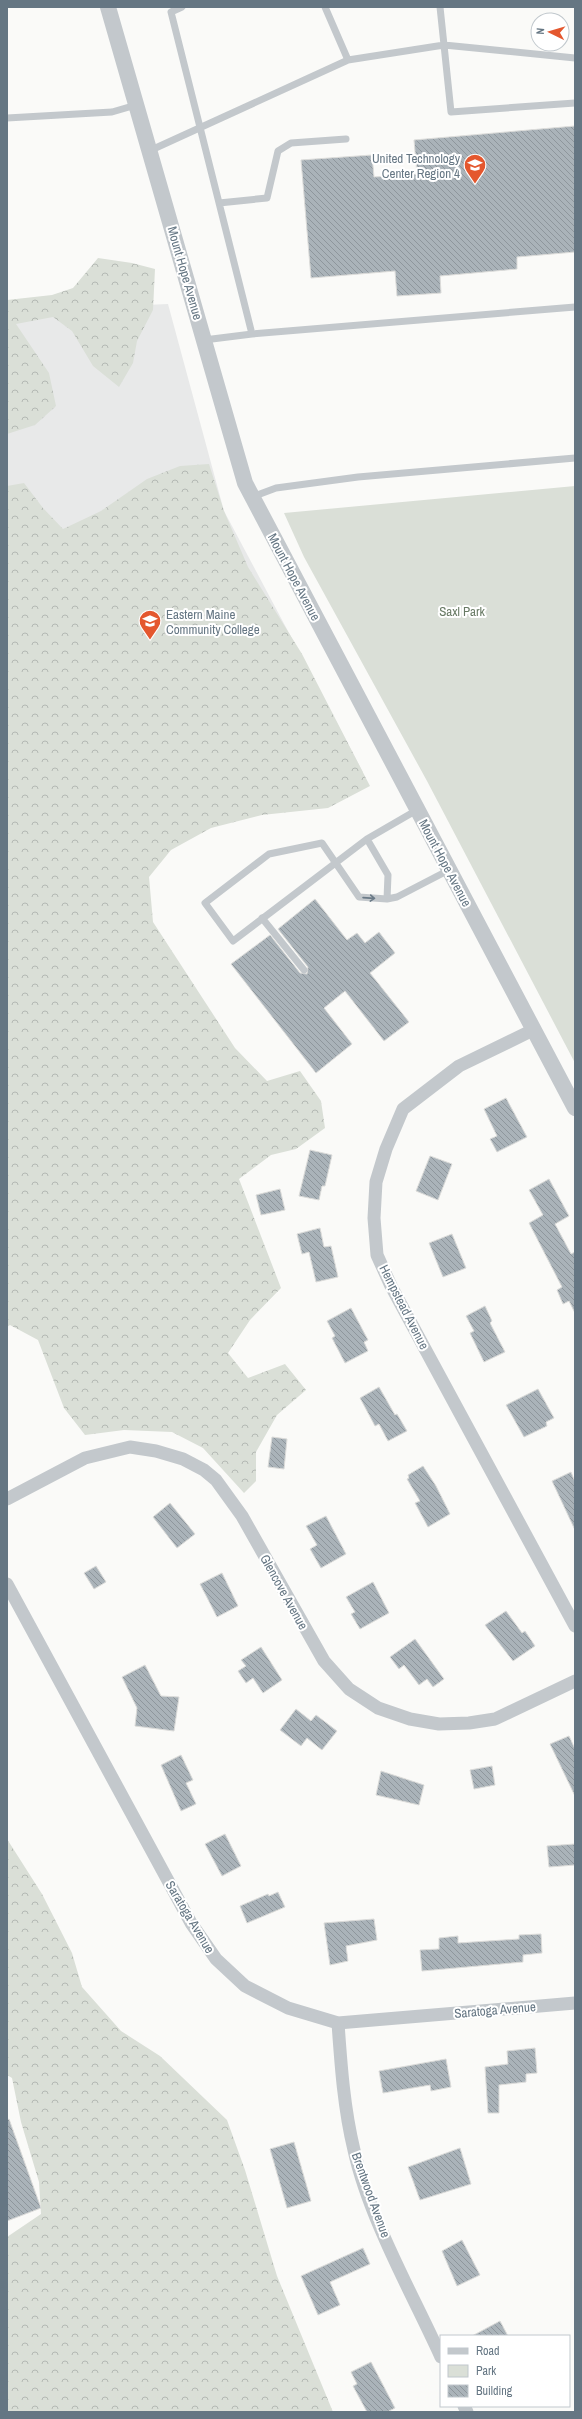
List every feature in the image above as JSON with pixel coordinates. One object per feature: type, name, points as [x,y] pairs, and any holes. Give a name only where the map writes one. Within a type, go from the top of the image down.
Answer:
[{"type":"street","name":"Mount Hope Avenue","points":[[108,7],[245,484],[575,1108]]},
{"type":"street","name":"Hempstead Avenue","points":[[533,1030],[459,1066],[404,1109],[386,1149],[376,1182],[374,1218],[377,1255],[391,1286],[575,1626]]},
{"type":"street","name":"Glencove Avenue","points":[[7,1499],[85,1458],[130,1447],[156,1451],[183,1459],[204,1470],[216,1480],[242,1516],[324,1661],[349,1689],[378,1708],[410,1719],[439,1724],[469,1723],[495,1719],[575,1681]]},
{"type":"street","name":"Saratoga Avenue","points":[[7,1584],[191,1923],[216,1959],[245,1986],[288,2008],[338,2024],[575,2003]]},
{"type":"street","name":"Brentwood Avenue","points":[[338,2024],[342,2084],[354,2150],[372,2204],[440,2354]]},
{"type":"lane","points":[[182,7],[172,12],[252,334]]},
{"type":"lane","points":[[325,7],[348,60]]},
{"type":"lane","points":[[440,7],[451,112],[575,103]]},
{"type":"lane","points":[[149,151],[201,129],[348,60],[444,45],[575,58]]},
{"type":"lane","points":[[7,118],[112,112],[136,105]]},
{"type":"lane","points":[[219,203],[267,198],[278,151],[291,143],[346,139]]},
{"type":"lane","points":[[204,340],[252,334],[575,307]]},
{"type":"lane","points":[[252,497],[276,488],[358,477],[575,458]]},
{"type":"lane","points":[[417,810],[367,839],[334,862],[233,941],[205,903],[269,854],[322,843],[334,862],[359,897],[387,899],[396,897],[449,870]]},
{"type":"lane","points":[[367,839],[388,875],[387,899]]},
{"type":"lane","points":[[262,918],[304,970]]},
{"type":"shaded area","name":"Eastern Maine Community College","points":[[168,304],[224,511],[363,772],[7,807],[7,311]]},
{"type":"green space","points":[[98,258],[132,263],[155,269],[153,310],[137,341],[133,363],[119,387],[93,366],[72,331],[53,317],[16,324],[49,373],[56,406],[35,425],[7,434],[7,300],[52,295],[73,288]]},
{"type":"green space","points":[[209,464],[224,511],[248,567],[302,654],[370,786],[328,808],[262,815],[211,828],[171,850],[149,877],[153,922],[235,1048],[267,1081],[300,1071],[321,1101],[325,1128],[296,1149],[271,1155],[239,1179],[281,1288],[250,1320],[228,1353],[248,1378],[285,1364],[306,1390],[277,1415],[256,1452],[256,1481],[244,1493],[203,1448],[172,1432],[124,1430],[85,1435],[64,1408],[38,1340],[10,1325],[7,1327],[7,486],[24,483],[43,508],[63,529],[101,511],[147,479],[180,466]]},
{"type":"green space","name":"Saxl Park","points":[[575,486],[575,1063],[427,781],[304,557],[284,513]]},
{"type":"green space","points":[[7,1839],[42,1894],[72,1953],[82,1987],[121,2031],[160,2056],[227,2120],[245,2170],[277,2276],[333,2412],[7,2412],[7,2237],[41,2214],[39,2182],[21,2122],[12,2078],[7,2075]]},
{"type":"building","points":[[575,126],[575,252],[517,257],[517,269],[440,276],[441,293],[397,296],[395,271],[311,278],[301,160],[372,155],[374,177],[417,174],[414,140]]},
{"type":"building","points":[[315,899],[347,940],[357,933],[365,943],[379,932],[395,953],[370,973],[409,1022],[384,1041],[345,991],[324,1008],[352,1044],[316,1073],[231,964],[270,935],[300,973],[307,974],[308,967],[278,929]]},
{"type":"building","points":[[506,1098],[527,1137],[497,1152],[490,1139],[497,1136],[484,1109]]},
{"type":"building","points":[[310,1150],[332,1155],[325,1186],[322,1186],[319,1200],[299,1196]]},
{"type":"building","points":[[430,1156],[452,1164],[438,1200],[416,1191]]},
{"type":"building","points":[[549,1179],[569,1216],[555,1224],[571,1254],[575,1252],[575,1313],[569,1301],[563,1304],[557,1290],[562,1287],[529,1223],[543,1215],[529,1190]]},
{"type":"building","points":[[280,1189],[285,1210],[261,1215],[256,1195]]},
{"type":"building","points":[[320,1228],[324,1247],[331,1246],[338,1277],[316,1282],[309,1252],[302,1254],[297,1234]]},
{"type":"building","points":[[452,1234],[466,1268],[443,1277],[429,1243]]},
{"type":"building","points":[[485,1306],[492,1321],[490,1323],[505,1352],[484,1362],[470,1333],[474,1331],[466,1316]]},
{"type":"building","points":[[351,1308],[368,1340],[364,1342],[368,1351],[345,1363],[332,1338],[335,1336],[327,1321]]},
{"type":"building","points":[[379,1387],[395,1415],[397,1414],[407,1431],[388,1441],[379,1424],[375,1426],[360,1398]]},
{"type":"building","points":[[538,1389],[554,1418],[546,1422],[547,1426],[524,1437],[506,1405]]},
{"type":"building","points":[[272,1437],[287,1439],[284,1469],[268,1467]]},
{"type":"building","points":[[423,1466],[436,1486],[450,1514],[428,1527],[415,1503],[420,1501],[407,1479],[409,1478],[408,1475]]},
{"type":"building","points":[[571,1472],[575,1482],[575,1530],[552,1481]]},
{"type":"building","points":[[170,1503],[195,1534],[177,1548],[153,1517]]},
{"type":"building","points":[[326,1516],[346,1554],[321,1568],[310,1549],[317,1545],[306,1526]]},
{"type":"building","points":[[96,1566],[106,1582],[94,1589],[84,1573]]},
{"type":"building","points":[[222,1573],[238,1606],[217,1617],[200,1584]]},
{"type":"building","points":[[373,1582],[389,1613],[360,1629],[351,1614],[355,1612],[346,1597]]},
{"type":"building","points":[[506,1611],[522,1633],[525,1631],[535,1646],[513,1661],[485,1625]]},
{"type":"building","points":[[415,1639],[444,1679],[433,1687],[427,1679],[419,1685],[404,1665],[399,1669],[390,1657]]},
{"type":"building","points":[[261,1647],[282,1680],[263,1693],[253,1678],[246,1683],[238,1671],[246,1666],[241,1660]]},
{"type":"building","points":[[145,1665],[161,1696],[179,1697],[174,1731],[135,1726],[137,1708],[122,1677]]},
{"type":"building","points":[[296,1709],[311,1721],[316,1715],[337,1731],[322,1750],[307,1738],[301,1746],[280,1730]]},
{"type":"building","points":[[569,1736],[575,1749],[575,1796],[550,1744]]},
{"type":"building","points":[[181,1755],[193,1780],[186,1783],[196,1804],[181,1811],[161,1765]]},
{"type":"building","points":[[492,1766],[495,1785],[474,1789],[470,1770]]},
{"type":"building","points":[[381,1771],[424,1785],[419,1805],[376,1795]]},
{"type":"building","points":[[225,1834],[241,1866],[222,1876],[205,1844]]},
{"type":"building","points":[[575,1844],[575,1865],[549,1867],[547,1846]]},
{"type":"building","points":[[278,1892],[285,1907],[247,1923],[240,1906],[268,1894],[269,1896]]},
{"type":"building","points":[[374,1919],[377,1940],[346,1946],[348,1961],[330,1965],[324,1923]]},
{"type":"building","points":[[541,1934],[542,1953],[523,1955],[523,1962],[422,1971],[420,1950],[439,1949],[439,1938],[458,1936],[458,1943],[519,1939],[519,1935]]},
{"type":"building","points":[[535,2048],[537,2073],[526,2074],[526,2082],[499,2085],[499,2113],[488,2113],[485,2067],[508,2064],[507,2051]]},
{"type":"building","points":[[446,2059],[451,2087],[431,2091],[430,2085],[383,2093],[379,2071]]},
{"type":"building","points":[[9,2119],[41,2208],[7,2221],[7,2120]]},
{"type":"building","points":[[294,2142],[311,2201],[287,2208],[270,2149]]},
{"type":"building","points":[[460,2148],[471,2184],[420,2200],[408,2167]]},
{"type":"building","points":[[462,2240],[480,2275],[457,2286],[442,2251]]},
{"type":"building","points":[[363,2248],[370,2264],[330,2282],[340,2305],[318,2315],[301,2276]]},
{"type":"building","points":[[500,2321],[507,2335],[474,2335]]},
{"type":"building","points":[[371,2362],[395,2408],[387,2412],[367,2412],[353,2386],[357,2384],[351,2372]]},
{"type":"place","name":"United Technology Center Region 4","points":[[475,184]]},
{"type":"place","name":"Eastern Maine Community College","points":[[150,640]]}]
